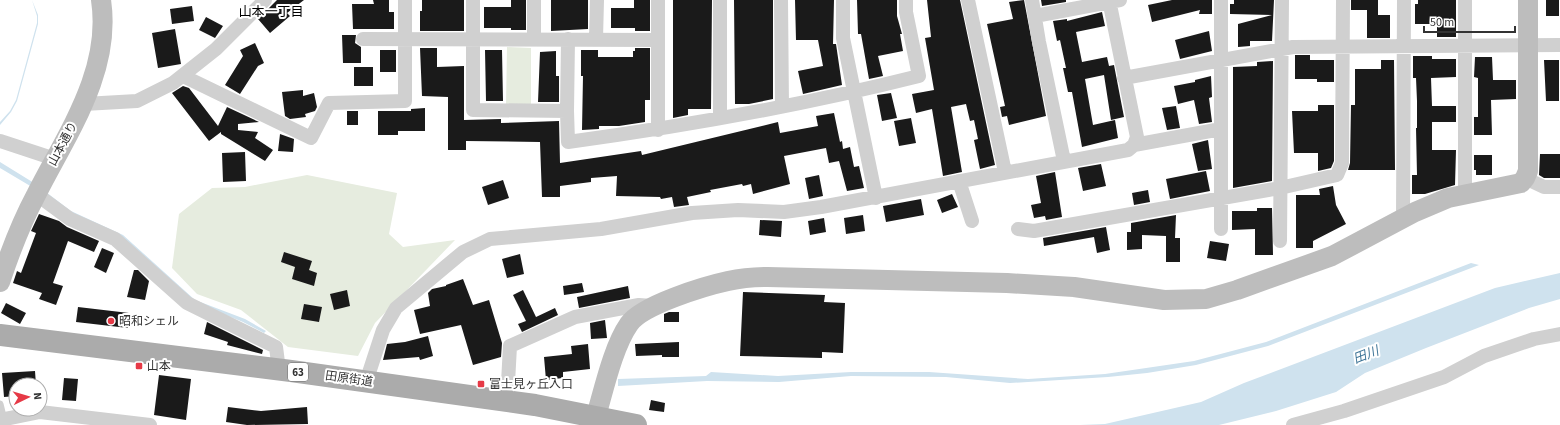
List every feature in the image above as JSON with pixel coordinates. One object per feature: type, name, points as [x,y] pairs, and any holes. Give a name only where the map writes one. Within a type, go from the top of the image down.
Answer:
[{"type":"main road","name":"田原街道","points":[[0,335],[279,370],[507,401],[616,422]]},
{"type":"street","name":"山本通り","points":[[0,282],[12,248],[36,194],[84,104],[98,54],[102,26],[100,0]]},
{"type":"street","points":[[84,104],[137,101],[173,83],[216,49],[265,0]]},
{"type":"street","points":[[183,76],[311,138],[329,103],[405,101],[405,0]]},
{"type":"street","points":[[473,0],[473,110],[567,111]]},
{"type":"street","points":[[534,0],[534,39]]},
{"type":"street","points":[[596,39],[597,0]]},
{"type":"street","points":[[658,0],[658,130]]},
{"type":"street","points":[[720,0],[720,118]]},
{"type":"street","points":[[781,0],[782,106]]},
{"type":"street","points":[[843,0],[843,38],[876,198]]},
{"type":"street","points":[[568,39],[568,142],[658,130],[854,92],[919,76],[906,12],[906,0]]},
{"type":"street","points":[[968,0],[1005,172]]},
{"type":"street","points":[[1032,0],[1064,161]]},
{"type":"street","points":[[1221,0],[1221,229]]},
{"type":"street","points":[[1280,242],[1282,0]]},
{"type":"street","points":[[1018,229],[1034,231],[1280,188],[1337,175],[1342,163],[1342,46],[1344,0]]},
{"type":"street","points":[[1403,219],[1404,0]]},
{"type":"street","points":[[1465,0],[1465,194]]},
{"type":"street","points":[[616,422],[621,337],[630,322],[652,306],[712,285],[744,278],[768,277],[1007,283],[1074,287],[1164,300],[1206,299],[1310,265],[1354,246],[1403,219],[1448,198],[1521,182],[1525,178],[1528,171],[1528,0]]},
{"type":"street","points":[[1035,16],[1113,1],[1124,78],[1137,137],[1134,146]]},
{"type":"street","points":[[363,39],[473,38],[657,40]]},
{"type":"street","points":[[1124,78],[1281,48],[1342,46],[1560,45]]},
{"type":"street","points":[[366,382],[383,330],[396,308],[463,252],[490,239],[601,229],[692,213],[738,210],[784,212],[876,198],[1005,172],[1128,150],[1134,146],[1220,129]]},
{"type":"street","points":[[0,141],[55,159]]},
{"type":"street","points":[[1525,178],[1544,187],[1560,186]]},
{"type":"street","points":[[959,181],[972,221]]},
{"type":"street","points":[[36,194],[70,219],[115,239],[187,303],[276,347],[279,370]]},
{"type":"street","points":[[507,401],[510,346],[575,317],[639,305],[652,306]]},
{"type":"street","points":[[1293,425],[1344,411],[1444,377],[1484,356],[1534,339],[1560,334]]},
{"type":"street","points":[[0,420],[40,412],[150,425]]},
{"type":"lane","points":[[0,404],[2,412],[0,415]]},
{"type":"shaded area","points":[[507,47],[531,48],[531,105],[506,105]]},
{"type":"shaded area","points":[[307,175],[397,193],[389,234],[403,247],[455,240],[375,323],[358,356],[288,347],[241,310],[197,294],[172,268],[179,214],[212,188],[245,187]]},
{"type":"water","points":[[32,0],[38,15],[38,24],[17,101],[11,112],[0,125],[0,122],[10,111],[16,100],[37,23],[37,16]]},
{"type":"water","points":[[0,162],[34,183],[71,211],[123,235],[195,300],[245,319],[266,331],[264,333],[243,322],[193,302],[32,187],[0,168]]},
{"type":"water","points":[[1471,263],[1479,265],[1268,346],[1196,365],[1147,373],[1010,383],[946,377],[851,376],[779,382],[707,381],[618,386],[618,379],[706,376],[711,372],[778,376],[851,372],[929,372],[1028,379],[1105,374],[1194,361],[1266,342]]},
{"type":"water","name":"田川","points":[[1560,273],[1560,299],[1529,308],[1365,373],[1336,392],[1276,411],[1219,425],[1080,425],[1105,424],[1201,402],[1244,383],[1495,288]]},
{"type":"building","points":[[277,0],[304,0],[287,13],[290,16],[270,33],[258,19]]},
{"type":"building","points":[[373,0],[389,0],[389,12],[394,12],[394,29],[353,29],[352,4],[374,4]]},
{"type":"building","points":[[422,0],[464,0],[464,31],[420,31],[420,11],[422,11]]},
{"type":"building","points":[[511,0],[526,0],[526,30],[511,30],[511,28],[484,28],[484,7],[511,7]]},
{"type":"building","points":[[551,0],[588,0],[588,29],[551,31]]},
{"type":"building","points":[[634,0],[650,0],[650,31],[635,31],[635,28],[611,28],[611,8],[634,8]]},
{"type":"building","points":[[673,0],[712,0],[711,109],[688,109],[688,115],[673,118]]},
{"type":"building","points":[[734,0],[773,0],[773,99],[749,104],[735,104]]},
{"type":"building","points":[[795,0],[834,0],[833,44],[836,44],[842,85],[803,94],[798,71],[823,66],[818,40],[796,40]]},
{"type":"building","points":[[857,0],[897,0],[897,16],[902,34],[900,34],[903,51],[878,56],[883,76],[869,79],[861,34],[858,34]]},
{"type":"building","points":[[927,0],[960,0],[995,165],[980,169],[974,140],[978,139],[974,120],[970,121],[966,104],[951,107],[962,172],[943,176],[932,109],[916,113],[912,94],[934,90],[925,38],[931,37]]},
{"type":"building","points":[[1024,0],[1046,116],[1009,125],[1007,116],[1002,117],[1000,107],[1005,106],[987,24],[1013,19],[1009,2]]},
{"type":"building","points":[[1041,0],[1066,0],[1066,2],[1042,6]]},
{"type":"building","points":[[1172,0],[1212,0],[1212,14],[1199,14],[1200,10],[1152,22],[1148,5]]},
{"type":"building","points":[[1234,0],[1274,0],[1272,41],[1250,41],[1250,46],[1238,47],[1238,24],[1272,15],[1230,14],[1230,4],[1234,4]]},
{"type":"building","points":[[1351,0],[1378,0],[1378,15],[1390,15],[1390,38],[1367,38],[1367,10],[1351,10]]},
{"type":"building","points":[[1418,0],[1456,0],[1456,37],[1437,37],[1437,24],[1415,24],[1415,4],[1418,4]]},
{"type":"building","points":[[1546,0],[1559,0],[1559,16],[1546,16]]},
{"type":"building","points":[[192,6],[194,21],[172,24],[170,9]]},
{"type":"building","points":[[1102,12],[1105,26],[1076,32],[1082,62],[1107,57],[1109,66],[1114,65],[1124,117],[1111,120],[1104,75],[1085,79],[1093,125],[1115,120],[1118,138],[1082,147],[1072,92],[1068,92],[1063,68],[1066,68],[1060,40],[1057,41],[1053,21],[1067,19],[1067,21]]},
{"type":"building","points":[[206,17],[223,26],[215,38],[199,30]]},
{"type":"building","points":[[175,29],[181,64],[158,68],[152,33]]},
{"type":"building","points":[[1209,31],[1212,51],[1180,59],[1175,40]]},
{"type":"building","points":[[342,35],[356,35],[355,43],[361,47],[361,63],[343,63]]},
{"type":"building","points":[[255,43],[264,63],[258,66],[240,94],[225,85],[243,56],[240,50]]},
{"type":"building","points":[[420,48],[437,48],[437,67],[464,66],[464,120],[501,119],[501,123],[559,121],[560,163],[641,151],[642,155],[778,122],[780,133],[818,126],[816,116],[834,113],[840,142],[842,141],[843,149],[850,147],[854,167],[859,166],[864,188],[847,191],[839,161],[829,163],[826,148],[784,156],[790,184],[753,194],[751,184],[743,186],[742,184],[710,190],[711,192],[687,197],[689,205],[674,207],[672,197],[661,199],[660,197],[616,196],[617,176],[591,178],[591,182],[560,186],[560,197],[542,197],[540,142],[466,141],[466,150],[448,150],[448,97],[422,96]]},
{"type":"building","points":[[635,48],[650,48],[650,100],[645,100],[645,122],[619,126],[599,126],[599,129],[582,130],[583,76],[581,76],[581,50],[598,50],[598,57],[633,57],[633,51],[635,51]]},
{"type":"building","points":[[380,50],[396,50],[396,72],[380,72]]},
{"type":"building","points":[[485,50],[502,50],[503,101],[486,101]]},
{"type":"building","points":[[556,51],[556,76],[559,76],[559,102],[538,102],[540,52]]},
{"type":"building","points":[[1295,55],[1310,55],[1310,60],[1334,60],[1334,82],[1317,82],[1317,79],[1295,79]]},
{"type":"building","points":[[1413,56],[1432,56],[1432,59],[1456,59],[1456,77],[1431,78],[1432,106],[1456,106],[1456,122],[1432,122],[1432,150],[1456,150],[1455,185],[1425,194],[1412,194],[1412,175],[1417,175],[1417,101],[1416,78],[1413,78]]},
{"type":"building","points":[[1475,57],[1492,57],[1493,80],[1516,80],[1516,99],[1491,100],[1492,135],[1474,135],[1474,117],[1478,117],[1478,78],[1474,77]]},
{"type":"building","points":[[1381,60],[1394,60],[1395,170],[1348,170],[1350,163],[1351,105],[1355,105],[1355,69],[1381,69]]},
{"type":"building","points":[[1544,60],[1559,60],[1559,101],[1546,101]]},
{"type":"building","points":[[1273,61],[1272,181],[1233,188],[1233,67],[1257,66],[1257,62]]},
{"type":"building","points":[[354,67],[373,67],[373,86],[354,86]]},
{"type":"building","points":[[1211,76],[1212,97],[1209,98],[1212,122],[1199,124],[1194,100],[1178,104],[1174,86],[1195,82],[1195,80]]},
{"type":"building","points":[[183,86],[189,88],[218,126],[227,107],[259,122],[238,124],[238,130],[258,132],[255,138],[273,150],[265,161],[221,134],[221,132],[209,141],[172,93]]},
{"type":"building","points":[[303,90],[303,96],[314,93],[317,107],[315,111],[305,114],[306,117],[290,119],[285,116],[282,92]]},
{"type":"building","points":[[891,93],[897,118],[882,121],[877,95]]},
{"type":"building","points":[[1318,105],[1334,105],[1334,161],[1331,168],[1318,171],[1318,153],[1294,153],[1292,111],[1318,111]]},
{"type":"building","points":[[1176,106],[1180,128],[1167,130],[1162,108]]},
{"type":"building","points":[[425,108],[425,131],[398,131],[398,135],[378,135],[378,111],[411,111],[411,109]]},
{"type":"building","points":[[347,111],[358,111],[358,125],[347,125]]},
{"type":"building","points":[[911,118],[916,143],[899,146],[894,121]]},
{"type":"building","points":[[280,134],[294,139],[293,152],[278,151]]},
{"type":"building","points":[[1208,140],[1212,169],[1198,171],[1192,144]]},
{"type":"building","points":[[245,152],[246,181],[223,182],[222,153]]},
{"type":"building","points":[[1540,154],[1560,154],[1560,178],[1544,178],[1539,175]]},
{"type":"building","points":[[1474,155],[1492,155],[1492,175],[1476,175],[1476,170],[1474,170]]},
{"type":"building","points":[[1101,164],[1106,186],[1083,191],[1078,168]]},
{"type":"building","points":[[1206,171],[1210,191],[1170,199],[1166,179]]},
{"type":"building","points":[[1055,172],[1062,217],[1046,220],[1045,216],[1034,218],[1031,205],[1041,203],[1036,176]]},
{"type":"building","points":[[819,175],[823,196],[809,199],[805,178]]},
{"type":"building","points":[[503,180],[509,198],[488,205],[482,187]]},
{"type":"building","points":[[1333,186],[1336,205],[1346,224],[1313,241],[1313,248],[1296,248],[1296,195],[1320,195],[1319,189]]},
{"type":"building","points":[[1148,190],[1150,202],[1134,205],[1132,193]]},
{"type":"building","points":[[952,194],[958,207],[942,213],[937,200]]},
{"type":"building","points":[[921,199],[924,215],[886,222],[883,206]]},
{"type":"building","points":[[1257,208],[1272,208],[1273,255],[1255,255],[1255,229],[1232,230],[1232,211],[1257,211]]},
{"type":"building","points":[[39,214],[59,221],[67,227],[99,241],[94,252],[68,241],[53,283],[63,286],[56,305],[39,299],[42,293],[13,283],[17,271],[21,273],[36,233],[31,231]]},
{"type":"building","points":[[863,215],[865,231],[846,234],[844,218]]},
{"type":"building","points":[[1176,215],[1175,238],[1180,238],[1180,262],[1166,262],[1166,236],[1142,235],[1142,249],[1127,250],[1127,232],[1131,232],[1131,223]]},
{"type":"building","points":[[824,218],[826,232],[810,235],[808,221]]},
{"type":"building","points":[[760,220],[782,221],[781,237],[759,235]]},
{"type":"building","points":[[1106,227],[1110,250],[1097,253],[1094,237],[1044,246],[1043,238]]},
{"type":"building","points":[[1210,241],[1229,244],[1226,261],[1207,258]]},
{"type":"building","points":[[102,248],[114,253],[106,273],[94,267]]},
{"type":"building","points":[[284,252],[312,261],[309,270],[317,273],[314,286],[292,279],[295,267],[281,262]]},
{"type":"building","points":[[520,254],[524,274],[507,278],[502,259]]},
{"type":"building","points":[[134,270],[138,270],[149,281],[145,300],[127,297]]},
{"type":"building","points":[[463,279],[473,305],[489,300],[502,343],[501,357],[473,365],[461,325],[420,334],[414,310],[430,306],[428,293],[432,289],[446,286]]},
{"type":"building","points":[[582,283],[584,292],[564,295],[563,286]]},
{"type":"building","points":[[628,286],[630,298],[579,308],[577,297]]},
{"type":"building","points":[[347,290],[350,306],[334,310],[330,294]]},
{"type":"building","points":[[523,290],[536,317],[555,308],[558,315],[522,332],[518,324],[526,321],[513,295]]},
{"type":"building","points":[[743,292],[825,295],[824,302],[845,303],[843,353],[822,352],[822,358],[740,356]]},
{"type":"building","points":[[6,303],[26,313],[20,324],[1,313]]},
{"type":"building","points":[[304,304],[322,307],[319,322],[301,319]]},
{"type":"building","points":[[78,307],[129,313],[128,328],[76,322]]},
{"type":"building","points":[[669,312],[679,312],[679,322],[664,322],[664,314]]},
{"type":"building","points":[[605,320],[607,338],[591,339],[590,323]]},
{"type":"building","points":[[207,322],[263,350],[262,354],[227,345],[228,342],[204,334]]},
{"type":"building","points":[[428,336],[433,356],[420,360],[419,357],[383,360],[387,344],[405,342]]},
{"type":"building","points":[[679,342],[679,357],[662,357],[662,355],[636,356],[635,344]]},
{"type":"building","points":[[588,344],[590,369],[563,372],[563,378],[546,380],[544,357],[572,354],[571,346]]},
{"type":"building","points":[[35,371],[35,377],[8,377],[8,397],[4,397],[2,373]]},
{"type":"building","points":[[159,375],[191,379],[186,420],[154,415]]},
{"type":"building","points":[[64,378],[78,379],[76,401],[62,400]]},
{"type":"building","points":[[651,400],[665,403],[664,412],[649,410]]},
{"type":"building","points":[[228,407],[261,411],[307,407],[308,424],[247,425],[226,422]]},
{"type":"place","name":"昭和シェル","points":[[111,321]]},
{"type":"place","name":"山本","points":[[139,366]]},
{"type":"place","name":"富士見ヶ丘入口","points":[[481,384]]},
{"type":"district","name":"山本一丁目","points":[[271,12]]}]
